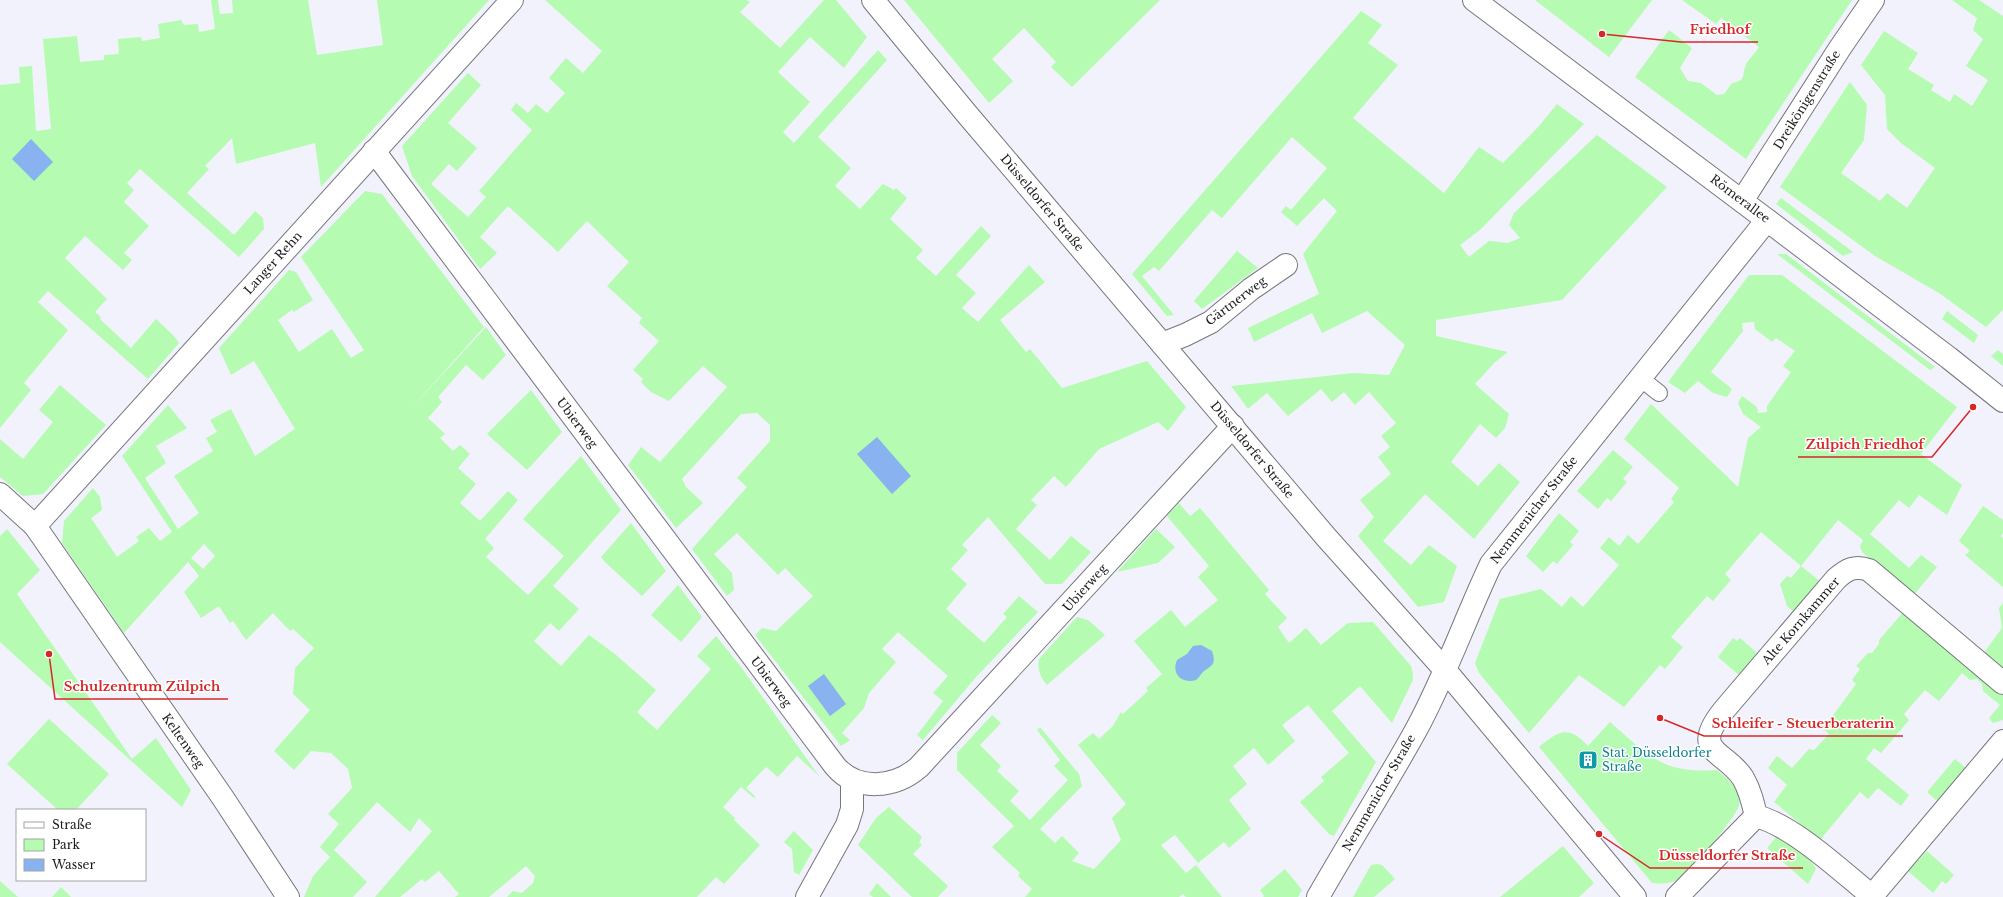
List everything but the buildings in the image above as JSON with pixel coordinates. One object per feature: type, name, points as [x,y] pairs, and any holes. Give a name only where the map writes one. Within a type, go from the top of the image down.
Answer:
[{"type":"street","name":"Langer Rehn","points":[[35,526],[512,0]]},
{"type":"street","name":"Düsseldorfer Straße","points":[[873,0],[1326,538],[1445,670],[1635,897]]},
{"type":"street","name":"Römerallee","points":[[1474,0],[1768,220],[2003,401]]},
{"type":"street","name":"Dreikönigenstraße","points":[[1742,201],[1840,48],[1873,0]]},
{"type":"street","name":"Ubierweg","points":[[374,151],[830,760],[840,773],[852,781],[873,784],[886,783],[908,776],[919,767],[1233,426]]},
{"type":"street","name":"Nemmenicher Straße","points":[[1318,897],[1416,730],[1445,670],[1463,624],[1491,564],[1768,220]]},
{"type":"street","name":"Gärtnerweg","points":[[1162,344],[1185,335],[1211,322],[1251,289],[1286,265]]},
{"type":"street","name":"Keltenweg","points":[[0,494],[35,526],[218,792],[288,897]]},
{"type":"street","name":"Alte Kornkammer","points":[[1756,816],[1743,778],[1713,751],[1710,739],[1713,726],[1724,710],[1831,585],[1849,569],[1863,568],[1873,573],[2003,683]]},
{"type":"street","points":[[1677,897],[1756,816],[1770,820],[1793,834],[1872,897],[2003,741]]},
{"type":"street","points":[[807,897],[847,825],[852,809],[852,781]]},
{"type":"lane","points":[[1640,378],[1659,393]]},
{"type":"green space","points":[[211,0],[218,0],[220,14],[233,13],[232,0],[308,0],[317,55],[383,45],[377,0],[489,0],[321,187],[315,143],[236,164],[232,138],[205,166],[209,169],[187,193],[234,235],[255,211],[263,218],[264,229],[239,257],[140,169],[127,183],[134,190],[124,202],[149,226],[124,253],[132,260],[123,270],[85,236],[65,258],[107,299],[95,312],[101,317],[100,319],[131,348],[156,319],[174,336],[179,343],[148,379],[48,291],[38,302],[68,330],[24,383],[31,390],[0,428],[0,85],[20,83],[19,67],[32,66],[36,131],[51,129],[43,39],[77,36],[80,62],[104,60],[104,55],[119,54],[118,39],[141,37],[142,41],[160,38],[158,24],[181,20],[184,25],[198,24],[199,32],[215,29]]},
{"type":"green space","points":[[545,0],[747,0],[750,2],[740,12],[780,48],[824,0],[836,0],[867,37],[844,68],[810,37],[778,72],[810,102],[783,132],[794,143],[878,50],[887,60],[818,137],[851,168],[835,186],[860,209],[883,184],[894,190],[896,188],[907,198],[890,219],[923,250],[916,258],[936,276],[981,226],[991,236],[956,275],[976,293],[962,308],[978,322],[1029,265],[1045,282],[1000,320],[1026,352],[1030,349],[1062,388],[1147,361],[1186,407],[1168,431],[1158,422],[1099,449],[1066,487],[1054,476],[1031,500],[1037,505],[1016,529],[1050,560],[1071,536],[1091,552],[1062,584],[1045,584],[988,517],[962,545],[968,550],[951,569],[967,584],[946,609],[984,643],[1007,617],[1003,614],[1019,596],[1038,612],[977,676],[923,740],[917,735],[943,701],[933,693],[948,676],[898,632],[882,649],[896,662],[869,693],[864,708],[842,733],[850,740],[841,746],[755,635],[762,628],[776,631],[813,596],[785,568],[778,575],[737,533],[714,554],[732,573],[734,590],[727,596],[692,549],[747,487],[737,478],[770,441],[770,425],[757,413],[741,414],[682,479],[686,487],[703,503],[676,528],[628,465],[641,447],[660,462],[727,387],[703,366],[669,401],[651,392],[641,382],[643,379],[633,370],[659,341],[639,323],[642,318],[607,286],[629,262],[587,221],[558,252],[508,206],[480,237],[497,253],[480,269],[412,176],[402,146],[468,73],[481,85],[448,123],[477,148],[457,171],[449,164],[431,184],[468,217],[486,197],[479,191],[532,130],[511,110],[516,103],[528,113],[536,104],[547,113],[565,93],[549,78],[566,58],[583,73],[602,51]]},
{"type":"green space","points":[[904,0],[1160,0],[1072,87],[1051,67],[1056,62],[1024,28],[992,59],[1013,81],[989,103]]},
{"type":"green space","points":[[1535,0],[1652,0],[1609,57]]},
{"type":"green space","points":[[1682,0],[1852,0],[1746,159],[1635,77],[1669,30],[1692,48],[1680,68],[1688,81],[1701,83],[1717,95],[1724,94],[1732,83],[1742,79],[1747,63],[1759,47],[1721,18],[1716,24]]},
{"type":"green space","points":[[1952,0],[1979,0],[2003,16],[2003,310],[1986,327],[1939,293],[1875,256],[1780,187],[1850,82],[1867,105],[1864,140],[1841,173],[1880,201],[1887,193],[1907,208],[1935,168],[1901,143],[1887,129],[1885,95],[1861,65],[1884,31],[1918,53],[1908,69],[1934,85],[1931,90],[1950,102],[1954,94],[1972,106],[1988,80],[1966,66],[1983,39],[1973,30],[1977,18]]},
{"type":"green space","points":[[1361,11],[1382,25],[1368,43],[1398,65],[1353,118],[1444,193],[1479,147],[1503,163],[1539,126],[1557,104],[1584,124],[1480,230],[1460,245],[1469,257],[1489,241],[1508,243],[1520,238],[1509,225],[1514,213],[1597,135],[1667,187],[1562,300],[1436,320],[1436,336],[1508,352],[1495,362],[1475,384],[1509,414],[1505,428],[1496,438],[1480,424],[1451,462],[1478,486],[1499,463],[1520,482],[1474,539],[1425,494],[1383,541],[1411,565],[1429,545],[1457,566],[1444,602],[1418,607],[1358,536],[1374,517],[1360,500],[1391,474],[1378,457],[1390,447],[1381,436],[1396,423],[1369,392],[1355,405],[1344,392],[1332,402],[1321,389],[1288,416],[1267,393],[1248,409],[1231,386],[1354,373],[1389,375],[1405,345],[1367,311],[1322,333],[1312,313],[1254,342],[1248,328],[1319,294],[1303,254],[1337,211],[1324,198],[1297,226],[1281,212],[1286,206],[1291,210],[1327,168],[1292,137],[1222,218],[1212,210],[1159,271],[1154,267],[1142,276],[1174,315],[1167,316],[1132,274]]},
{"type":"green space","points":[[365,191],[382,194],[484,327],[408,412],[486,327],[506,355],[483,380],[466,365],[438,397],[442,402],[428,418],[445,434],[440,438],[453,451],[460,445],[470,454],[458,468],[476,484],[460,503],[480,521],[508,491],[518,500],[485,539],[494,548],[486,557],[528,595],[564,556],[523,519],[581,456],[621,510],[553,586],[579,609],[559,631],[550,623],[534,641],[561,666],[589,635],[615,654],[656,690],[637,712],[657,730],[711,669],[697,656],[716,636],[741,667],[819,776],[797,756],[778,777],[766,767],[746,788],[755,796],[754,798],[741,787],[723,807],[760,845],[724,884],[716,877],[697,897],[507,897],[513,891],[522,893],[533,883],[535,876],[526,866],[489,897],[455,897],[459,894],[439,871],[425,882],[422,879],[400,897],[375,897],[432,831],[419,818],[410,832],[377,802],[334,850],[367,882],[353,897],[304,897],[313,876],[330,857],[320,847],[339,824],[328,814],[352,788],[348,769],[331,753],[311,751],[294,770],[274,751],[310,710],[293,694],[295,668],[314,648],[293,629],[290,631],[273,613],[246,640],[233,621],[230,623],[219,606],[201,618],[184,592],[199,576],[188,562],[124,633],[62,543],[64,521],[93,488],[100,497],[102,510],[91,518],[117,557],[139,541],[136,537],[149,528],[160,541],[172,532],[122,456],[168,405],[187,428],[156,446],[166,463],[145,478],[178,529],[199,513],[174,476],[213,451],[206,438],[217,432],[210,420],[231,409],[255,456],[295,429],[254,361],[231,375],[219,348],[289,270],[296,272],[313,300],[294,312],[292,310],[278,320],[299,352],[332,329],[351,358],[364,350],[301,257]],"holes":[[[204,544],[215,556],[203,569],[191,558]]]},
{"type":"green space","points":[[1781,198],[1853,252],[1843,256],[1776,204]]},
{"type":"green space","points":[[1237,251],[1258,268],[1202,309],[1194,301]]},
{"type":"green space","points":[[1777,254],[1786,254],[1935,367],[1930,370]]},
{"type":"green space","points":[[1749,275],[1782,275],[1957,407],[1921,454],[1962,485],[1947,515],[1919,495],[1909,508],[1899,500],[1870,534],[1909,568],[1921,555],[1937,567],[1913,596],[1862,552],[1860,546],[1863,540],[1838,520],[1801,566],[1761,532],[1725,574],[1731,580],[1713,601],[1707,596],[1671,637],[1683,647],[1665,669],[1660,665],[1624,707],[1579,675],[1529,733],[1479,673],[1475,663],[1500,599],[1541,589],[1562,607],[1571,596],[1583,607],[1619,565],[1600,548],[1609,537],[1619,546],[1628,535],[1638,544],[1674,502],[1671,499],[1679,488],[1624,439],[1651,404],[1738,487],[1748,438],[1761,427],[1743,414],[1738,403],[1742,396],[1757,407],[1758,413],[1767,412],[1767,406],[1791,372],[1783,366],[1795,351],[1776,338],[1772,342],[1755,329],[1754,322],[1742,323],[1743,331],[1711,372],[1732,389],[1727,397],[1713,393],[1698,381],[1685,393],[1668,382]]},
{"type":"green space","points":[[1947,311],[1978,335],[1974,343],[1942,319]]},
{"type":"green space","points":[[1998,350],[2003,354],[2003,366],[1991,356]]},
{"type":"green space","points":[[60,385],[106,425],[43,494],[23,496],[0,477],[0,439],[23,459],[53,422],[39,410]]},
{"type":"green space","points":[[531,390],[562,432],[527,470],[487,434]]},
{"type":"green space","points":[[1613,450],[1633,467],[1623,479],[1627,482],[1611,501],[1607,498],[1598,509],[1577,491]]},
{"type":"green space","points":[[1179,503],[1190,516],[1200,508],[1269,590],[1265,594],[1287,618],[1278,627],[1289,643],[1306,628],[1321,645],[1348,623],[1373,622],[1411,666],[1413,680],[1392,723],[1360,686],[1332,711],[1376,762],[1334,836],[1329,834],[1300,802],[1324,781],[1321,777],[1349,753],[1308,705],[1282,725],[1295,741],[1268,765],[1254,748],[1233,766],[1247,784],[1229,800],[1251,829],[1229,848],[1224,842],[1198,863],[1175,835],[1161,845],[1186,873],[1196,865],[1222,897],[1186,897],[1183,894],[1179,897],[1025,897],[1032,889],[1018,876],[1020,873],[992,847],[1014,826],[957,770],[957,753],[992,715],[1001,723],[980,745],[1001,766],[997,771],[1019,791],[1010,801],[1030,820],[1068,780],[1054,766],[1060,760],[1037,730],[1040,727],[1079,774],[1082,786],[1040,829],[1055,843],[1062,836],[1079,853],[1072,861],[1094,869],[1121,840],[1112,818],[1126,804],[1078,745],[1093,733],[1099,739],[1113,726],[1121,712],[1123,714],[1148,691],[1146,688],[1162,674],[1134,641],[1171,610],[1185,627],[1218,600],[1198,577],[1209,566],[1167,516]]},
{"type":"green space","points":[[1983,506],[2003,520],[2003,533],[2001,536],[2003,538],[2003,587],[1965,555],[1970,551],[1959,541]]},
{"type":"green space","points":[[1559,513],[1579,531],[1570,542],[1573,545],[1557,564],[1553,561],[1543,572],[1526,556]]},
{"type":"green space","points":[[631,523],[666,571],[642,596],[601,557]]},
{"type":"green space","points":[[7,529],[40,570],[17,594],[132,759],[156,738],[191,790],[182,807],[0,642],[0,536]]},
{"type":"green space","points":[[1156,529],[1175,547],[1158,563],[1117,572]]},
{"type":"green space","points":[[1801,566],[1821,582],[1796,614],[1787,606],[1780,584],[1787,576],[1791,578]]},
{"type":"green space","points":[[678,585],[702,617],[681,642],[651,615]]},
{"type":"green space","points":[[2003,603],[2003,671],[1983,654],[2002,628],[1999,608]]},
{"type":"green space","points":[[1905,610],[1938,641],[2003,694],[2003,720],[1993,723],[1989,718],[2000,705],[1983,691],[1982,684],[1977,679],[1970,680],[1962,673],[1939,701],[1925,690],[1904,714],[1909,720],[1881,753],[1874,748],[1866,759],[1909,795],[1901,806],[1878,788],[1868,799],[1860,792],[1820,840],[1774,802],[1787,785],[1768,768],[1777,756],[1792,768],[1809,749],[1814,750],[1829,734],[1823,729],[1856,684],[1852,680],[1860,669],[1856,666],[1868,653],[1872,653],[1879,644],[1879,640]]},
{"type":"green space","points":[[1077,617],[1088,620],[1105,635],[1047,685],[1040,673],[1038,666],[1039,659]]},
{"type":"green space","points":[[1733,638],[1737,641],[1740,638],[1757,653],[1739,675],[1718,657]]},
{"type":"green space","points":[[49,719],[109,774],[77,809],[57,809],[7,764]]},
{"type":"green space","points":[[1610,722],[1646,753],[1669,766],[1683,769],[1717,770],[1733,785],[1738,794],[1739,805],[1731,820],[1692,867],[1676,881],[1659,884],[1652,883],[1539,747],[1552,737],[1564,732],[1575,735],[1588,746]]},
{"type":"green space","points":[[1955,759],[1966,768],[1937,801],[1927,792]]},
{"type":"green space","points":[[889,807],[922,837],[919,842],[922,845],[913,854],[948,886],[938,897],[912,897],[858,845],[876,818]]},
{"type":"green space","points":[[794,831],[813,850],[799,875],[794,872],[792,849],[784,842]]},
{"type":"green space","points":[[1776,837],[1799,850],[1813,864],[1816,869],[1808,884],[1767,848]]},
{"type":"green space","points":[[1563,846],[1594,883],[1579,897],[1500,897]]},
{"type":"green space","points":[[1927,851],[1954,875],[1946,884],[1942,881],[1933,893],[1908,871]]},
{"type":"green space","points":[[1371,865],[1382,865],[1395,879],[1374,897],[1353,897]]},
{"type":"green space","points":[[1285,869],[1302,890],[1298,897],[1263,897],[1264,896],[1260,890]]},
{"type":"green space","points":[[0,881],[18,897],[0,897]]},
{"type":"green space","points":[[877,883],[891,897],[873,897],[869,894]]},
{"type":"green space","points":[[61,887],[71,897],[52,897]]},
{"type":"water","points":[[31,139],[53,162],[34,181],[12,159]]},
{"type":"water","points":[[877,437],[911,476],[892,494],[857,454]]},
{"type":"water","points":[[1201,645],[1212,651],[1214,660],[1212,665],[1196,680],[1186,681],[1179,677],[1175,670],[1177,660],[1187,654],[1193,646]]},
{"type":"water","points":[[824,674],[846,704],[830,716],[808,686]]},
{"type":"place","name":"Friedhof","points":[[1602,34]]},
{"type":"place","name":"Zülpich Friedhof","points":[[1973,407]]},
{"type":"place","name":"Schulzentrum Zülpich","points":[[49,654]]},
{"type":"place","name":"Schleifer - Steuerberaterin","points":[[1660,718]]},
{"type":"place","name":"Stat. Düsseldorfer Straße","points":[[1588,760]]},
{"type":"place","name":"Düsseldorfer Straße","points":[[1599,834]]}]
